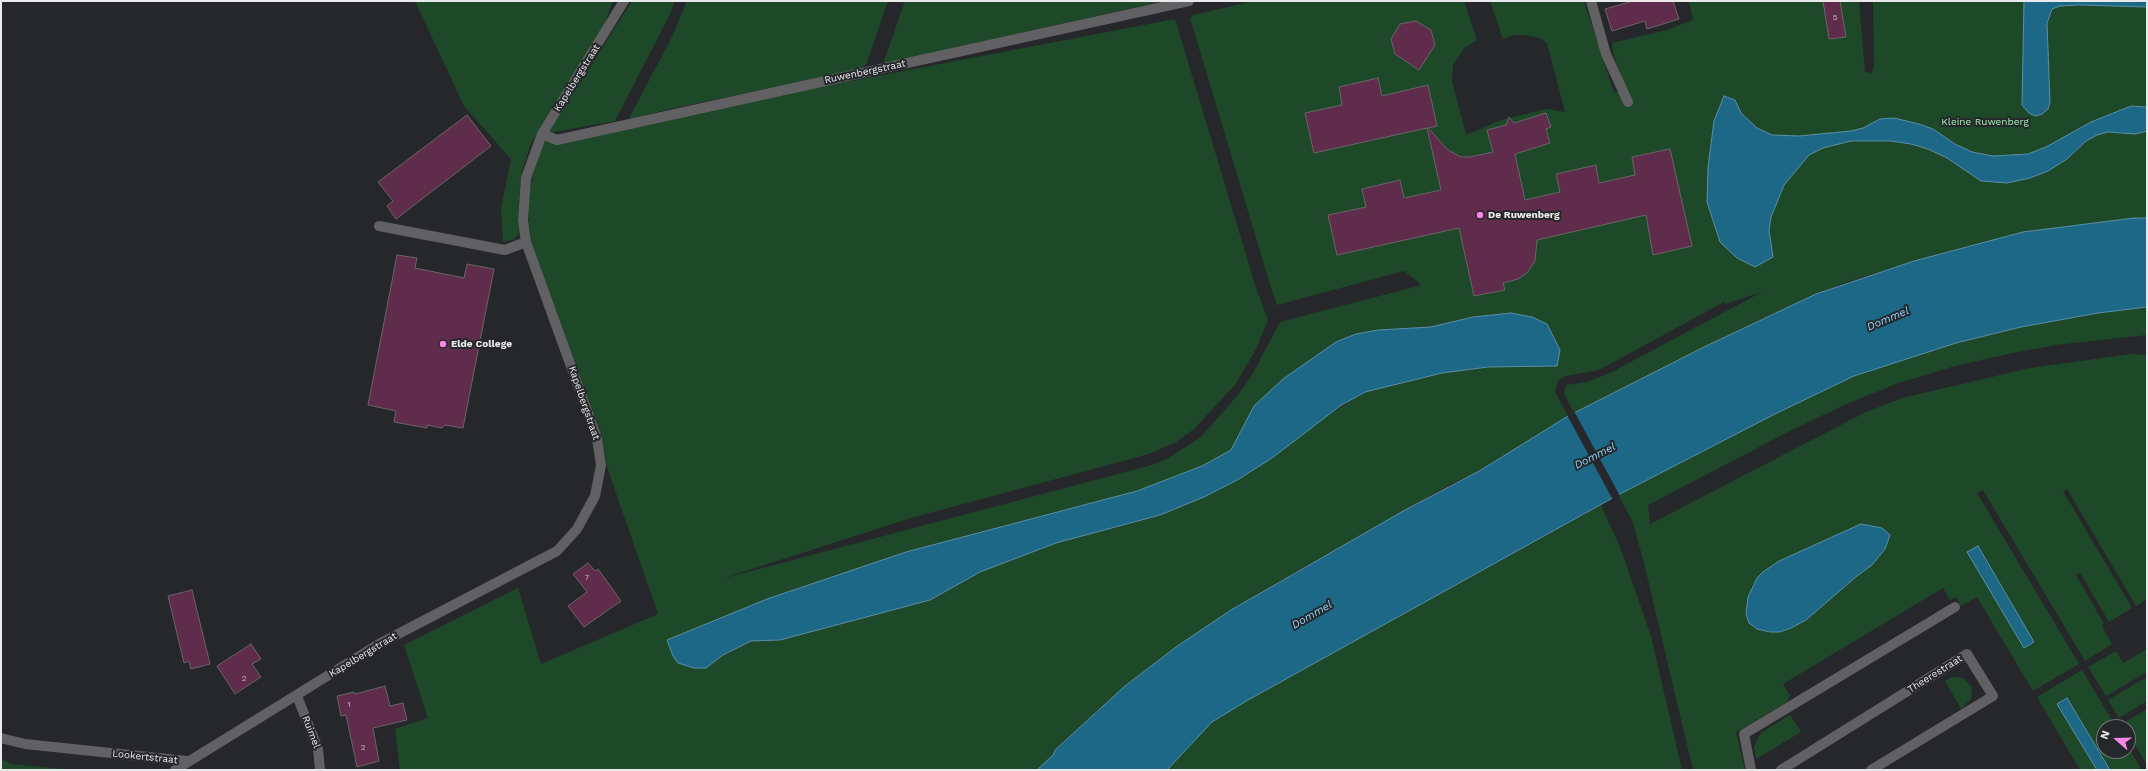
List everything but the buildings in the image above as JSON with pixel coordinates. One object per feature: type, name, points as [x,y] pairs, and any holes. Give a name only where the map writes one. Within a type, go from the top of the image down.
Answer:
[{"type":"street","name":"Kapelbergstraat","points":[[296,696],[379,644],[557,551],[577,529],[595,496],[601,465],[597,438],[526,242],[523,220],[526,178],[542,134],[624,1]]},
{"type":"street","name":"Ruwenbergstraat","points":[[542,134],[557,140],[1189,1]]},
{"type":"street","points":[[1591,1],[1606,54],[1628,102]]},
{"type":"street","points":[[379,226],[505,250],[526,242]]},
{"type":"street","points":[[1751,770],[1744,734],[1955,607]]},
{"type":"street","name":"Theerestraat","points":[[1781,770],[1967,654],[1993,696],[1871,770]]},
{"type":"street","name":"Lookertstraat","points":[[1,738],[25,744],[187,761],[296,696]]},
{"type":"street","name":"Ruimel","points":[[296,696],[318,749],[320,770]]},
{"type":"street","points":[[175,770],[187,761]]},
{"type":"green space","points":[[415,1],[613,1],[601,33],[531,143],[522,171],[518,213],[520,232],[514,239],[503,242],[501,208],[511,159],[464,106]]},
{"type":"green space","points":[[632,1],[675,1],[669,16],[615,121],[548,133]]},
{"type":"green space","points":[[687,1],[888,1],[866,65],[856,70],[665,110],[628,120],[671,39]]},
{"type":"green space","points":[[905,1],[1163,1],[883,64]]},
{"type":"green space","name":"Kleine Ruwenberg","points":[[1254,1],[1464,1],[1477,40],[1464,48],[1453,65],[1452,81],[1466,135],[1501,120],[1547,109],[1565,112],[1547,43],[1540,38],[1525,35],[1512,35],[1503,39],[1490,1],[1584,1],[1614,93],[1626,89],[1613,53],[1612,43],[1667,30],[1693,20],[1689,1],[1859,1],[1865,72],[1872,73],[1874,65],[1873,1],[2147,1],[2147,223],[1981,243],[1914,261],[1850,281],[1816,294],[1751,324],[1574,413],[1564,393],[1566,385],[1587,382],[1612,372],[1762,292],[1725,304],[1724,302],[1599,370],[1566,376],[1558,381],[1555,392],[1568,416],[1481,470],[1451,484],[1264,590],[1176,647],[1125,686],[1056,748],[1053,755],[1037,770],[400,770],[395,729],[428,718],[404,645],[518,588],[541,664],[658,614],[607,467],[602,435],[532,245],[529,224],[528,197],[535,167],[545,139],[564,143],[580,140],[752,100],[1175,19],[1255,285],[1268,320],[1256,349],[1235,385],[1194,429],[1176,442],[1149,454],[911,518],[721,579],[1152,465],[1167,459],[1201,437],[1237,396],[1252,375],[1280,322],[1422,285],[1404,271],[1277,305],[1190,18],[1193,15]],"holes":[[[1511,313],[1557,366],[1488,367],[1442,373],[1365,392],[1319,421],[1272,458],[1239,479],[1204,497],[1160,515],[1056,543],[980,572],[930,600],[780,640],[751,641],[723,655],[706,668],[694,668],[678,663],[667,640],[767,599],[906,552],[1137,491],[1202,466],[1231,450],[1254,406],[1336,342],[1356,334],[1378,330],[1431,327],[1473,317]]]},
{"type":"green space","points":[[2147,307],[2147,335],[2055,345],[2008,354],[1955,366],[1896,384],[1844,405],[1786,433],[1648,505],[1650,524],[1864,413],[1902,398],[2030,368],[2131,354],[2147,355],[2147,599],[2136,606],[2067,489],[2063,491],[2132,608],[2109,622],[2080,573],[2076,575],[2104,624],[2102,626],[2112,644],[2085,661],[1983,490],[1977,493],[2079,664],[2033,691],[1977,597],[1961,606],[1956,597],[1950,600],[1943,588],[1783,684],[1790,696],[1787,702],[1736,732],[1745,770],[1693,770],[1644,563],[1632,520],[1618,495],[1775,414],[1854,376],[1956,343],[2021,327],[2098,313]],"holes":[[[1861,524],[1882,528],[1879,558],[1806,620],[1780,632],[1751,588],[1757,578],[1763,572]],[[1978,547],[2008,597],[2025,647],[1968,552]]]},
{"type":"green space","points":[[1601,505],[1620,547],[1651,636],[1682,770],[1167,770],[1212,722],[1248,700]]},
{"type":"green space","points":[[2147,649],[2147,672],[2106,696],[2088,667],[2116,651],[2123,663]]},
{"type":"green space","points":[[2082,670],[2111,719],[2096,719],[2096,747],[2067,698],[2057,704],[2097,770],[2080,770],[2037,697]]},
{"type":"green space","points":[[1952,677],[1963,678],[1972,687],[1971,699],[1961,709],[1945,681]]},
{"type":"green space","points":[[2147,677],[2147,701],[2119,718],[2108,700]]},
{"type":"green space","points":[[2147,709],[2147,765],[2136,746],[2136,719],[2130,719]]},
{"type":"green space","points":[[1790,715],[1801,732],[1756,759],[1754,747],[1758,737],[1762,732]]},
{"type":"green space","points":[[1,759],[12,764],[72,770],[1,770]]},
{"type":"green space","points":[[2103,759],[2135,759],[2142,770],[2110,770]]},
{"type":"water","points":[[2024,1],[2147,1],[2147,7],[2079,5],[2060,6],[2052,9],[2047,23],[2050,102],[2048,109],[2042,114],[2035,116],[2029,113],[2022,105]]},
{"type":"water","points":[[1724,96],[1735,100],[1741,113],[1757,128],[1772,135],[1799,136],[1851,131],[1863,128],[1880,119],[1894,118],[1933,129],[1955,144],[1972,152],[1993,156],[2028,154],[2046,147],[2091,122],[2131,106],[2147,107],[2147,131],[2135,134],[2108,132],[2097,135],[2086,141],[2067,159],[2048,171],[2030,178],[2007,183],[1981,181],[1947,158],[1928,149],[1911,144],[1891,141],[1851,141],[1823,148],[1809,155],[1784,185],[1771,217],[1769,230],[1773,257],[1755,267],[1737,258],[1720,242],[1707,202],[1708,167],[1714,121]]},
{"type":"water","name":"Dommel","points":[[2134,218],[2147,218],[2147,307],[2098,313],[2021,327],[1956,343],[1854,376],[1775,414],[1618,495],[1248,700],[1212,722],[1167,770],[1037,770],[1053,755],[1056,749],[1125,686],[1176,647],[1231,610],[1405,510],[1481,470],[1568,416],[1704,347],[1816,294],[1914,261],[2023,232]]},
{"type":"water","points":[[1511,313],[1532,317],[1547,324],[1560,350],[1557,366],[1488,367],[1442,373],[1365,392],[1340,406],[1272,458],[1239,479],[1204,497],[1160,515],[1056,543],[980,572],[930,600],[780,640],[751,641],[723,655],[706,668],[694,668],[678,663],[673,656],[667,640],[767,599],[906,552],[1137,491],[1202,466],[1231,450],[1254,406],[1283,379],[1336,342],[1356,334],[1378,330],[1431,327],[1473,317]]},
{"type":"water","points":[[1861,524],[1882,528],[1890,535],[1885,549],[1872,565],[1806,620],[1791,628],[1780,632],[1770,632],[1757,629],[1749,623],[1746,614],[1748,597],[1757,578],[1763,572],[1779,561]]},
{"type":"water","points":[[1978,546],[2034,642],[2024,648],[1967,552]]},
{"type":"water","points":[[2067,698],[2096,747],[2096,759],[2103,759],[2110,770],[2097,770],[2057,704]]},
{"type":"pier","points":[[1574,411],[1620,496],[1613,500],[1567,415]]},
{"type":"place","name":"De Ruwenberg","points":[[1480,215]]},
{"type":"place","name":"Elde College","points":[[443,344]]}]
